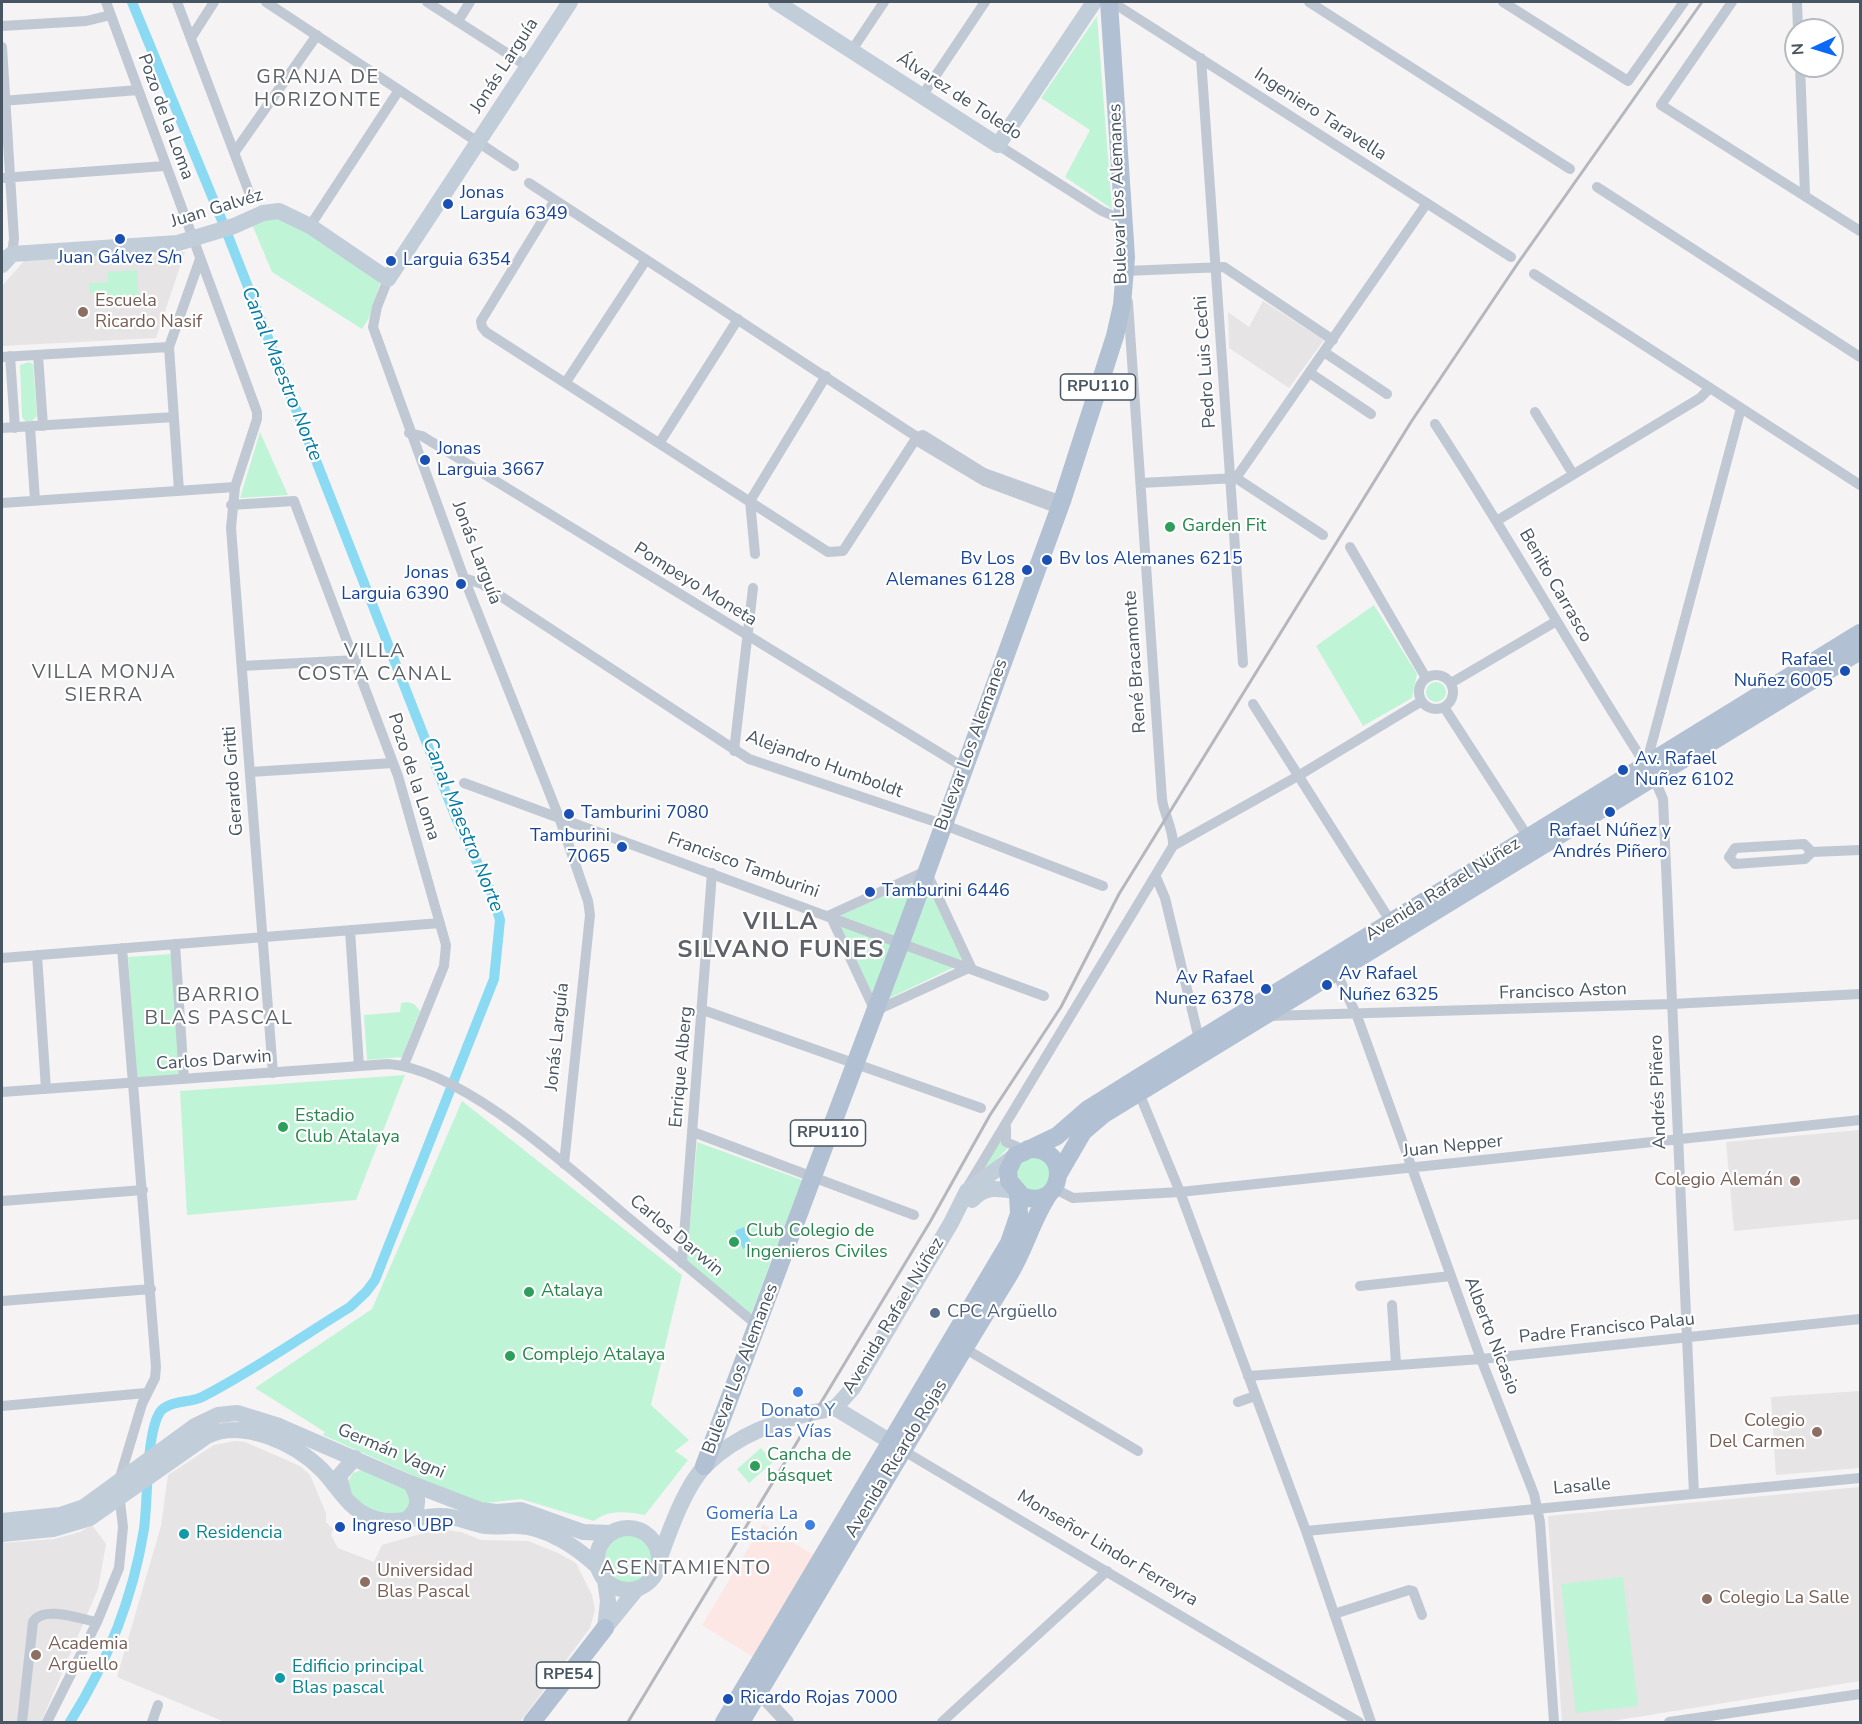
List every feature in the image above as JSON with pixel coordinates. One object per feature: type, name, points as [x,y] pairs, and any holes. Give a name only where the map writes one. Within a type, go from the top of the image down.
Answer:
[{"type":"main road","name":"Jonás Larguía","points":[[388,279],[570,2]]},
{"type":"main road","name":"Álvarez de Toledo","points":[[776,2],[998,145]]},
{"type":"main road","points":[[998,145],[1094,2]]},
{"type":"main road","name":"Bulevar Los Alemanes","points":[[704,1466],[901,942],[942,824],[1060,505],[1115,336],[1122,305],[1125,271],[1110,2]]},
{"type":"main road","name":"Juan Galvéz","points":[[5,258],[193,240],[271,211],[288,214],[310,226],[388,279]]},
{"type":"main road","points":[[1650,771],[1677,753],[1678,745],[1860,633]]},
{"type":"main road","name":"Avenida Rafael Núñez","points":[[836,1408],[853,1388],[951,1223],[963,1196],[971,1187],[1023,1152],[1057,1136],[1096,1104],[1199,1039],[1528,837],[1650,771],[1860,651]]},
{"type":"main road","name":"Avenida Rafael Núñez","points":[[951,1223],[979,1192],[990,1188],[1016,1192],[1033,1199],[1055,1184],[1087,1128],[1139,1093],[1337,974],[1624,796],[1650,771]]},
{"type":"main road","points":[[1319,984],[1328,974],[1387,937],[1392,931],[1391,921]]},
{"type":"main road","points":[[1016,1192],[1008,1176],[1010,1165],[1023,1152],[1041,1150],[1049,1154],[1055,1161],[1055,1184]]},
{"type":"main road","name":"Avenida Ricardo Rojas","points":[[724,1722],[774,1638],[896,1446],[964,1348],[1012,1270],[1036,1215],[1055,1184]]},
{"type":"main road","name":"Avenida Ricardo Rojas","points":[[741,1722],[1009,1243],[1019,1214],[1016,1192]]},
{"type":"main road","points":[[853,1388],[852,1400],[856,1421]]},
{"type":"main road","points":[[605,1628],[636,1590],[651,1581],[678,1509],[704,1466],[741,1439],[770,1425],[836,1408]]},
{"type":"main road","name":"Monseñor Lindor Ferreyra","points":[[836,1408],[896,1446]]},
{"type":"main road","name":"Germán Vagni","points":[[166,1456],[208,1419],[237,1413],[258,1418],[410,1483],[489,1512],[521,1510],[583,1532],[612,1533]]},
{"type":"main road","points":[[723,1416],[726,1437],[734,1440],[741,1439]]},
{"type":"main road","points":[[2,1534],[53,1529],[76,1524],[166,1456],[215,1432],[243,1428],[308,1456],[351,1505],[372,1518],[390,1522],[442,1516],[488,1527],[527,1527],[572,1546],[621,1590],[636,1590]]},
{"type":"main road","points":[[345,1498],[340,1488],[339,1476],[356,1458]]},
{"type":"main road","points":[[407,1519],[418,1505],[417,1496],[410,1483]]},
{"type":"main road","points":[[2,1521],[68,1513],[119,1491]]},
{"type":"main road","points":[[605,1628],[608,1601],[601,1573],[599,1548],[612,1533],[625,1528],[638,1530],[654,1526],[678,1509]]},
{"type":"main road","points":[[638,1530],[654,1542],[659,1560]]},
{"type":"main road","name":"RPE54","points":[[532,1722],[605,1628]]},
{"type":"main road","points":[[759,1692],[757,1680],[771,1654],[774,1638]]},
{"type":"street","name":"Pozo de la Loma","points":[[106,2],[257,412]]},
{"type":"street","points":[[177,2],[249,192]]},
{"type":"street","points":[[190,38],[214,2]]},
{"type":"street","points":[[266,2],[514,166]]},
{"type":"street","points":[[427,2],[527,66]]},
{"type":"street","points":[[458,21],[470,2]]},
{"type":"street","points":[[852,50],[884,2]]},
{"type":"street","points":[[922,96],[985,2]]},
{"type":"street","name":"Ingeniero Taravella","points":[[1110,2],[1511,257]]},
{"type":"street","points":[[1309,2],[1570,170]]},
{"type":"street","points":[[1503,2],[1628,81],[1684,2]]},
{"type":"street","points":[[1732,2],[1660,105],[1805,194],[1860,231]]},
{"type":"street","points":[[1797,2],[1798,18]]},
{"type":"street","points":[[2,26],[86,21],[111,15]]},
{"type":"street","points":[[234,153],[317,35]]},
{"type":"street","points":[[2,47],[6,178],[14,239],[5,258]]},
{"type":"street","name":"Pedro Luis Cechi","points":[[1201,58],[1233,478],[1243,663]]},
{"type":"street","points":[[1800,78],[1805,194]]},
{"type":"street","points":[[4,101],[138,90]]},
{"type":"street","points":[[310,226],[399,90]]},
{"type":"street","name":"Álvarez de Toledo","points":[[998,145],[1102,211],[1123,220]]},
{"type":"street","points":[[6,178],[165,166]]},
{"type":"street","points":[[529,183],[918,437]]},
{"type":"street","points":[[1597,187],[1860,357]]},
{"type":"street","points":[[555,200],[481,321],[482,327],[486,332],[828,552],[843,551],[918,437],[923,435],[984,473],[1060,505]]},
{"type":"street","points":[[1233,478],[1310,373],[1427,203]]},
{"type":"street","points":[[179,491],[169,347],[200,259]]},
{"type":"street","points":[[566,382],[646,260]]},
{"type":"street","points":[[1125,271],[1216,266],[1229,270],[1333,340]]},
{"type":"street","name":"René Bracamonte","points":[[1125,271],[1162,799],[1173,846]]},
{"type":"street","points":[[1534,274],[1860,485]]},
{"type":"street","name":"Jonás Larguía","points":[[388,279],[376,307],[373,327],[409,433],[559,817],[588,901],[590,915],[564,1164]]},
{"type":"street","points":[[660,442],[738,319]]},
{"type":"street","points":[[15,428],[6,357],[169,347]]},
{"type":"street","points":[[1324,352],[1388,394]]},
{"type":"street","points":[[38,355],[43,426]]},
{"type":"street","points":[[1310,373],[1371,414]]},
{"type":"street","points":[[755,554],[750,501],[826,376]]},
{"type":"street","points":[[1498,520],[1700,398],[1710,388]]},
{"type":"street","points":[[1650,771],[1741,408]]},
{"type":"street","name":"Gerardo Gritti","points":[[257,412],[257,420],[231,505],[273,1073]]},
{"type":"street","points":[[1535,412],[1573,474]]},
{"type":"street","points":[[2,429],[174,417]]},
{"type":"street","name":"Benito Carrasco","points":[[1434,424],[1498,520],[1555,622],[1650,771]]},
{"type":"street","points":[[30,427],[35,500]]},
{"type":"street","name":"Pompeyo Moneta","points":[[409,433],[422,436],[963,767]]},
{"type":"street","points":[[1141,483],[1233,478],[1323,535]]},
{"type":"street","points":[[2,503],[235,487]]},
{"type":"street","name":"Pozo de la Loma","points":[[231,505],[294,501],[393,763],[440,923],[447,955],[404,1065]]},
{"type":"street","points":[[1350,547],[1426,678]]},
{"type":"street","name":"Alejandro Humboldt","points":[[464,578],[482,584],[749,759],[942,824],[1103,886]]},
{"type":"street","points":[[734,751],[753,588]]},
{"type":"street","points":[[1451,683],[1555,622]]},
{"type":"street","points":[[242,666],[356,660]]},
{"type":"street","points":[[1442,675],[1451,683],[1453,697],[1444,707],[1434,709],[1422,701],[1419,689],[1426,678],[1442,675]]},
{"type":"street","points":[[963,1196],[1173,846],[1298,776],[1422,701]]},
{"type":"street","points":[[1253,704],[1391,921]]},
{"type":"street","points":[[1444,707],[1528,837]]},
{"type":"street","points":[[250,772],[393,763]]},
{"type":"street","name":"Andrés Piñero","points":[[1650,771],[1663,799],[1694,1494]]},
{"type":"street","name":"Francisco Tamburini","points":[[464,783],[830,915],[1044,996]]},
{"type":"street","points":[[1812,852],[1804,844],[1735,848],[1729,857],[1735,864],[1805,859],[1812,852],[1860,850]]},
{"type":"street","points":[[926,871],[971,967],[874,1011],[830,915],[926,871]]},
{"type":"street","name":"Enrique Alberg","points":[[682,1263],[712,873]]},
{"type":"street","points":[[1156,877],[1164,898],[1199,1039]]},
{"type":"street","points":[[2,958],[440,923]]},
{"type":"street","points":[[350,930],[359,1066]]},
{"type":"street","points":[[174,944],[184,1079]]},
{"type":"street","points":[[47,1722],[97,1622],[113,1582],[123,1549],[119,1491],[146,1393],[155,1378],[152,1289],[122,948]]},
{"type":"street","points":[[37,955],[46,1089]]},
{"type":"street","name":"Alberto Nicasio","points":[[1337,974],[1357,1016],[1537,1508],[1554,1722]]},
{"type":"street","name":"Francisco Aston","points":[[1268,1016],[1357,1016],[1860,994]]},
{"type":"street","points":[[703,1010],[981,1108]]},
{"type":"street","name":"Carlos Darwin","points":[[2,1092],[359,1066],[404,1065],[459,1087],[564,1164],[757,1325]]},
{"type":"street","points":[[1139,1093],[1180,1192],[1256,1396],[1306,1532],[1371,1722]]},
{"type":"street","name":"Juan Nepper","points":[[1055,1184],[1061,1192],[1073,1198],[1180,1192],[1860,1120]]},
{"type":"street","points":[[1006,1127],[1006,1142],[1023,1152]]},
{"type":"street","points":[[693,1132],[915,1215]]},
{"type":"street","points":[[2,1201],[143,1190]]},
{"type":"street","points":[[1360,1286],[1451,1276]]},
{"type":"street","points":[[2,1300],[152,1289]]},
{"type":"street","points":[[1392,1305],[1396,1364]]},
{"type":"street","name":"Padre Francisco Palau","points":[[1248,1376],[1481,1359],[1860,1319]]},
{"type":"street","points":[[964,1348],[1138,1451]]},
{"type":"street","points":[[2,1406],[146,1393]]},
{"type":"street","points":[[1238,1402],[1256,1396]]},
{"type":"street","name":"Monseñor Lindor Ferreyra","points":[[896,1446],[1359,1722]]},
{"type":"street","name":"Lasalle","points":[[1306,1532],[1860,1478]]},
{"type":"street","points":[[942,1722],[1107,1571]]},
{"type":"street","points":[[1334,1614],[1409,1590],[1413,1591],[1422,1615]]},
{"type":"street","points":[[22,1722],[33,1622],[36,1617],[46,1613],[97,1622]]},
{"type":"street","points":[[759,1692],[788,1722]]},
{"type":"street","points":[[1670,1722],[1705,1720],[1860,1694]]},
{"type":"street","points":[[152,1722],[158,1705]]},
{"type":"shaded area","name":"Escuela Ricardo Nasif","points":[[185,252],[156,338],[2,346],[2,286],[24,261]]},
{"type":"shaded area","points":[[1263,301],[1324,340],[1289,388],[1229,348],[1228,312],[1249,327]]},
{"type":"shaded area","name":"Colegio Alemán","points":[[1860,1130],[1860,1219],[1734,1231],[1726,1142]]},
{"type":"shaded area","name":"Colegio Del Carmen","points":[[1860,1391],[1860,1468],[1776,1475],[1771,1397]]},
{"type":"shaded area","name":"Universidad Blas Pascal","points":[[235,1441],[245,1442],[300,1466],[310,1475],[326,1513],[326,1522],[333,1529],[331,1535],[338,1548],[374,1562],[382,1545],[438,1529],[461,1532],[481,1540],[528,1541],[558,1553],[576,1563],[592,1595],[595,1610],[590,1628],[520,1722],[225,1722],[117,1677],[161,1526],[168,1475],[214,1445]]},
{"type":"shaded area","name":"Colegio La Salle","points":[[1860,1487],[1860,1681],[1606,1722],[1562,1722],[1548,1516]]},
{"type":"shaded area","points":[[763,1524],[815,1556],[753,1657],[702,1625]]},
{"type":"shaded area","name":"Academia Argüello","points":[[92,1525],[106,1544],[98,1589],[42,1720],[41,1722],[2,1722],[2,1543],[54,1539],[80,1532]]},
{"type":"green space","points":[[1097,16],[1112,209],[1065,177],[1090,130],[1041,98]]},
{"type":"green space","points":[[270,218],[293,222],[380,283],[369,318],[362,329],[272,272],[251,222]]},
{"type":"green space","points":[[137,270],[139,301],[102,304],[101,293],[90,293],[89,283],[108,282],[108,272]]},
{"type":"green space","points":[[29,362],[33,364],[37,416],[31,422],[25,421],[22,417],[20,365]]},
{"type":"green space","points":[[260,432],[288,495],[240,498]]},
{"type":"green space","points":[[1374,605],[1417,674],[1412,698],[1363,726],[1316,646]]},
{"type":"green space","points":[[1436,682],[1443,685],[1446,692],[1443,699],[1436,702],[1429,699],[1426,692],[1429,685]]},
{"type":"green space","points":[[919,878],[926,882],[965,962],[877,1004],[836,918]]},
{"type":"green space","points":[[172,954],[180,1076],[137,1079],[128,957]]},
{"type":"green space","points":[[401,1003],[414,1004],[420,1011],[402,1057],[367,1060],[364,1015],[400,1012]]},
{"type":"green space","name":"Estadio Club Atalaya","points":[[405,1075],[356,1200],[187,1215],[180,1091]]},
{"type":"green space","name":"Complejo Atalaya","points":[[462,1101],[682,1275],[651,1405],[689,1440],[675,1451],[688,1460],[645,1515],[612,1513],[594,1521],[521,1499],[477,1504],[323,1435],[325,1432],[255,1388],[372,1309]]},
{"type":"green space","points":[[1002,1138],[1008,1148],[982,1174],[980,1172]]},
{"type":"green space","name":"Club Colegio de Ingenieros Civiles","points":[[697,1142],[802,1180],[751,1314],[687,1261]]},
{"type":"green space","points":[[1038,1156],[1050,1165],[1050,1182],[1033,1193],[1015,1179],[1019,1162]]},
{"type":"green space","name":"Cancha de básquet","points":[[761,1448],[773,1462],[749,1483],[737,1469]]},
{"type":"green space","points":[[364,1469],[413,1490],[406,1515],[366,1510],[345,1486],[353,1473]]},
{"type":"green space","points":[[629,1532],[639,1534],[648,1540],[654,1549],[656,1559],[654,1569],[648,1578],[639,1584],[629,1586],[619,1584],[610,1578],[604,1569],[602,1559],[604,1549],[610,1540],[619,1534]]},
{"type":"green space","points":[[1623,1577],[1638,1706],[1576,1713],[1561,1584]]},
{"type":"water","points":[[744,1227],[752,1245],[743,1249],[735,1231]]},
{"type":"waterway","name":"Canal Maestro Norte","points":[[70,1722],[96,1677],[126,1605],[144,1529],[152,1435],[160,1412],[169,1405],[202,1397],[258,1365],[350,1307],[375,1280],[494,979],[500,920],[492,894],[456,818],[223,223],[132,2]]},
{"type":"railway","points":[[628,1722],[930,1222],[990,1115],[1061,1007],[1119,894],[1411,422],[1518,263],[1702,2]]},
{"type":"place","name":"Jonas Larguía 6349","points":[[448,204]]},
{"type":"place","name":"Juan Gálvez S/n","points":[[120,239]]},
{"type":"place","name":"Larguia 6354","points":[[391,261]]},
{"type":"place","name":"Escuela Ricardo Nasif","points":[[83,312]]},
{"type":"place","name":"Jonas Larguia 3667","points":[[425,460]]},
{"type":"place","name":"Garden Fit","points":[[1170,527]]},
{"type":"place","name":"Bv los Alemanes 6215","points":[[1047,560]]},
{"type":"place","name":"Bv Los Alemanes 6128","points":[[1027,570]]},
{"type":"place","name":"Jonas Larguia 6390","points":[[461,584]]},
{"type":"place","name":"Rafael Nuñez 6005","points":[[1845,671]]},
{"type":"place","name":"Av. Rafael Nuñez 6102","points":[[1623,770]]},
{"type":"place","name":"Rafael Núñez y Andrés Piñero","points":[[1610,812]]},
{"type":"place","name":"Tamburini 7080","points":[[569,814]]},
{"type":"place","name":"Tamburini 7065","points":[[622,847]]},
{"type":"place","name":"Tamburini 6446","points":[[870,892]]},
{"type":"place","name":"Av Rafael Nuñez 6325","points":[[1327,985]]},
{"type":"place","name":"Av Rafael Nunez 6378","points":[[1266,989]]},
{"type":"place","name":"Estadio Club Atalaya","points":[[283,1127]]},
{"type":"place","name":"Colegio Alemán","points":[[1795,1181]]},
{"type":"place","name":"Club Colegio de Ingenieros Civiles","points":[[734,1242]]},
{"type":"place","name":"Atalaya","points":[[529,1292]]},
{"type":"place","name":"CPC Argüello","points":[[935,1313]]},
{"type":"place","name":"Complejo Atalaya","points":[[510,1356]]},
{"type":"place","name":"Donato Y Las Vías","points":[[798,1392]]},
{"type":"place","name":"Colegio Del Carmen","points":[[1817,1432]]},
{"type":"place","name":"Cancha de básquet","points":[[755,1466]]},
{"type":"place","name":"Gomería La Estación","points":[[810,1525]]},
{"type":"place","name":"Ingreso UBP","points":[[340,1527]]},
{"type":"place","name":"Residencia","points":[[184,1534]]},
{"type":"place","name":"Universidad Blas Pascal","points":[[365,1582]]},
{"type":"place","name":"Colegio La Salle","points":[[1707,1599]]},
{"type":"place","name":"Academia Argüello","points":[[36,1655]]},
{"type":"place","name":"Edificio principal Blas pascal","points":[[280,1678]]},
{"type":"place","name":"Ricardo Rojas 7000","points":[[728,1699]]},
{"type":"district","name":"GRANJA DE HORIZONTE","points":[[318,90]]},
{"type":"district","name":"VILLA COSTA CANAL","points":[[375,664]]},
{"type":"district","name":"VILLA MONJA SIERRA","points":[[104,684]]},
{"type":"district","name":"VILLA SILVANO FUNES","points":[[781,937]]},
{"type":"district","name":"BARRIO BLAS PASCAL","points":[[219,1008]]},
{"type":"district","name":"ASENTAMIENTO","points":[[686,1569]]}]
